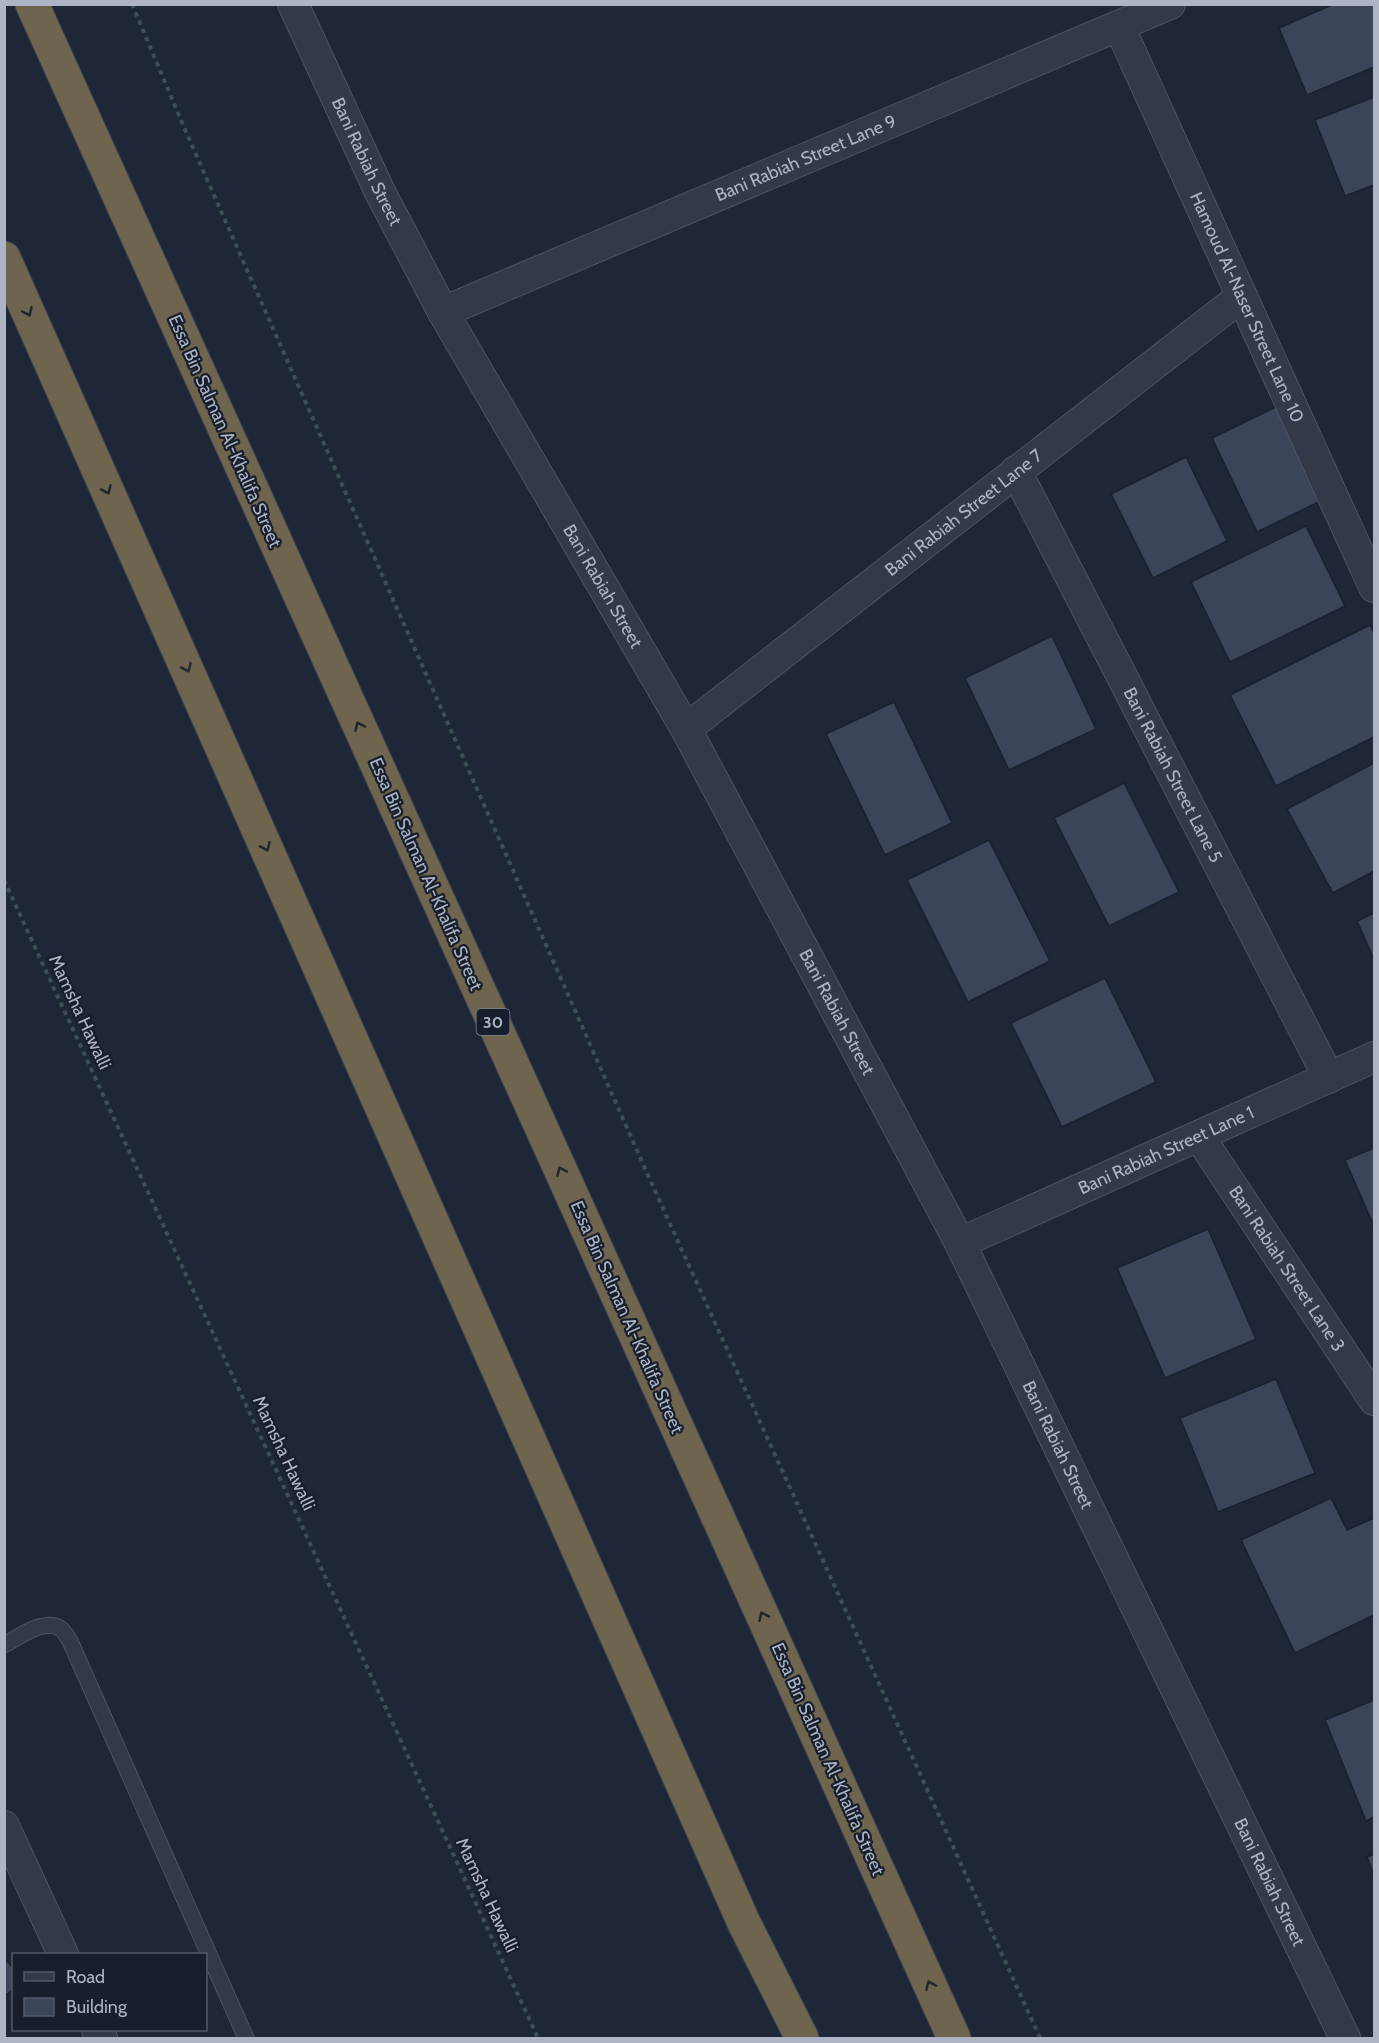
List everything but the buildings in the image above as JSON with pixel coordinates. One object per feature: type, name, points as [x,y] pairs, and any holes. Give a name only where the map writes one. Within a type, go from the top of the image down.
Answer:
[{"type":"highway","name":"Essa Bin Salman Al-Khalifa Street","points":[[32,4],[954,2038]]},
{"type":"highway","points":[[4,258],[744,1923],[802,2038]]},
{"type":"highway","points":[[744,1923],[776,2038]]},
{"type":"street","name":"Bani Rabiah Street","points":[[293,4],[380,192],[442,312],[686,729],[960,1243],[1345,2038]]},
{"type":"street","name":"Bani Rabiah Street Lane 9","points":[[442,312],[1170,4]]},
{"type":"street","name":"Hamoud Al-Naser Street Lane 10","points":[[1119,26],[1374,587]]},
{"type":"street","name":"Bani Rabiah Street Lane 7","points":[[686,729],[1242,296]]},
{"type":"street","name":"Bani Rabiah Street Lane 5","points":[[1016,471],[1329,1078]]},
{"type":"street","name":"Bani Rabiah Street Lane 1","points":[[960,1243],[1374,1057]]},
{"type":"street","name":"Bani Rabiah Street Lane 3","points":[[1199,1136],[1374,1400]]},
{"type":"street","points":[[4,1826],[63,1953]]},
{"type":"lane","points":[[4,1645],[51,1624],[62,1629],[70,1641],[246,2038]]},
{"type":"path","points":[[132,4],[186,132],[646,1171],[1040,2038]]},
{"type":"path","name":"Mamsha Hawalli","points":[[4,880],[538,2038]]}]
